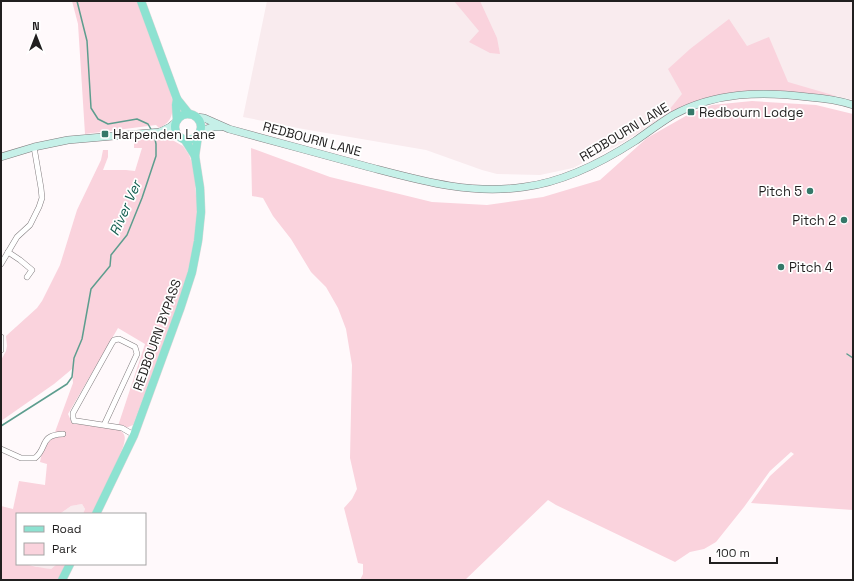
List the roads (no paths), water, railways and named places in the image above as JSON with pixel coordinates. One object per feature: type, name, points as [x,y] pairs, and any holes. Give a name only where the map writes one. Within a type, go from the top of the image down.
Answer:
[{"type":"main road","points":[[1,157],[34,147],[68,140],[154,133],[192,140],[199,134],[201,123],[177,100],[141,1]]},
{"type":"main road","name":"REDBOURN LANE","points":[[193,115],[204,118],[221,126],[425,182],[462,189],[496,190],[542,184],[585,169],[612,155],[674,115],[707,101],[725,97],[766,94],[819,98],[853,105]]},
{"type":"main road","points":[[177,100],[176,131],[182,138]]},
{"type":"main road","points":[[154,133],[170,127],[184,114],[193,115]]},
{"type":"main road","name":"REDBOURN LANE","points":[[199,134],[212,127],[221,126]]},
{"type":"main road","name":"REDBOURN BYPASS","points":[[96,513],[134,434],[180,309],[196,255],[201,212],[200,188],[195,156],[199,134]]},
{"type":"main road","name":"REDBOURN BYPASS","points":[[182,138],[195,156]]},
{"type":"main road","points":[[62,580],[70,565]]},
{"type":"street","points":[[1,264],[17,237],[30,224],[42,198],[42,188],[34,147]]},
{"type":"street","points":[[8,252],[32,270],[27,277]]},
{"type":"street","points":[[1,337],[1,350]]},
{"type":"street","points":[[104,425],[137,354],[135,347],[119,339],[116,339],[112,343],[72,415],[74,420],[104,425],[122,428],[134,434]]},
{"type":"street","points":[[1,449],[21,458],[35,458],[47,439],[51,436],[63,434]]},
{"type":"waterway","name":"River Ver","points":[[77,1],[87,41],[91,108],[98,119],[108,124],[137,119],[148,124],[152,131]]},
{"type":"waterway","name":"River Ver","points":[[1,426],[67,384],[72,377],[74,358],[82,339],[91,289],[110,266],[111,255],[127,235],[142,198],[156,156],[154,134]]},
{"type":"waterway","points":[[847,354],[853,358]]},
{"type":"place","name":"Redbourn Lodge","points":[[691,112]]},
{"type":"place","name":"Harpenden Lane","points":[[105,134]]},
{"type":"place","name":"Pitch 5","points":[[810,191]]},
{"type":"place","name":"Pitch 2","points":[[844,220]]},
{"type":"place","name":"Pitch 4","points":[[781,267]]}]
